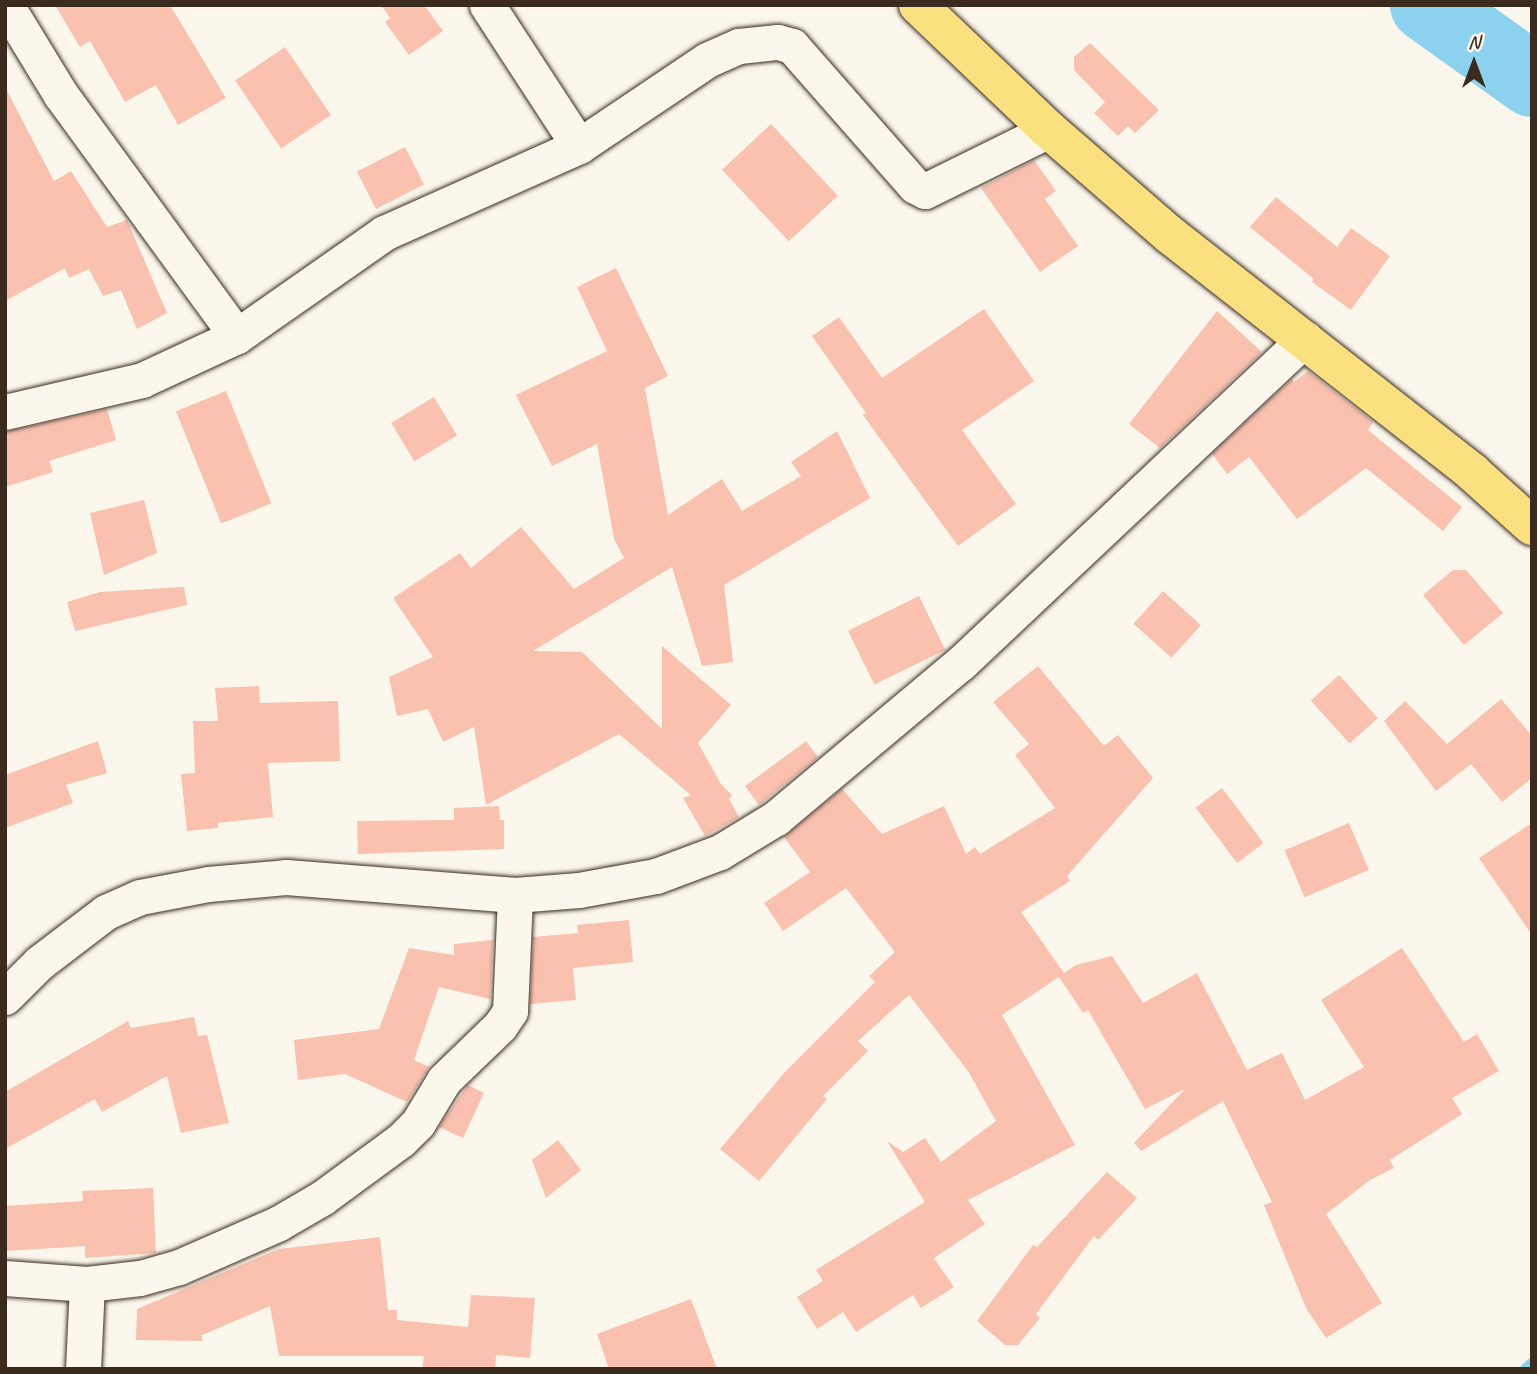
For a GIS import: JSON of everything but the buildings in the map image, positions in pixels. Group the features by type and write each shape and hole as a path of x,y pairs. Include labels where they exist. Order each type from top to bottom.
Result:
{"highway":[{"path":"918,5 1049,130 1170,235 1472,472 1532,526"}],"street":[{"path":"6,5 61,95 237,336"},
{"path":"487,5 579,146"},
{"path":"5,412 101,392 142,380 237,336 384,233 579,146 707,60 739,46 778,42 792,46 915,186 925,191 932,190 1049,130"},
{"path":"5,997 39,964 106,912 140,897 181,889 286,877 515,895 579,890 656,876 720,852 776,818 961,663 1305,339"},
{"path":"5,1278 87,1284 140,1278 179,1267 279,1223 322,1198 401,1140 418,1123 444,1080 500,1026 510,1011 515,895"},
{"path":"83,1369 87,1284"}],"waterway":[{"path":"1427,5 1532,80"},
{"path":"1526,1369 1532,1364"}]}
